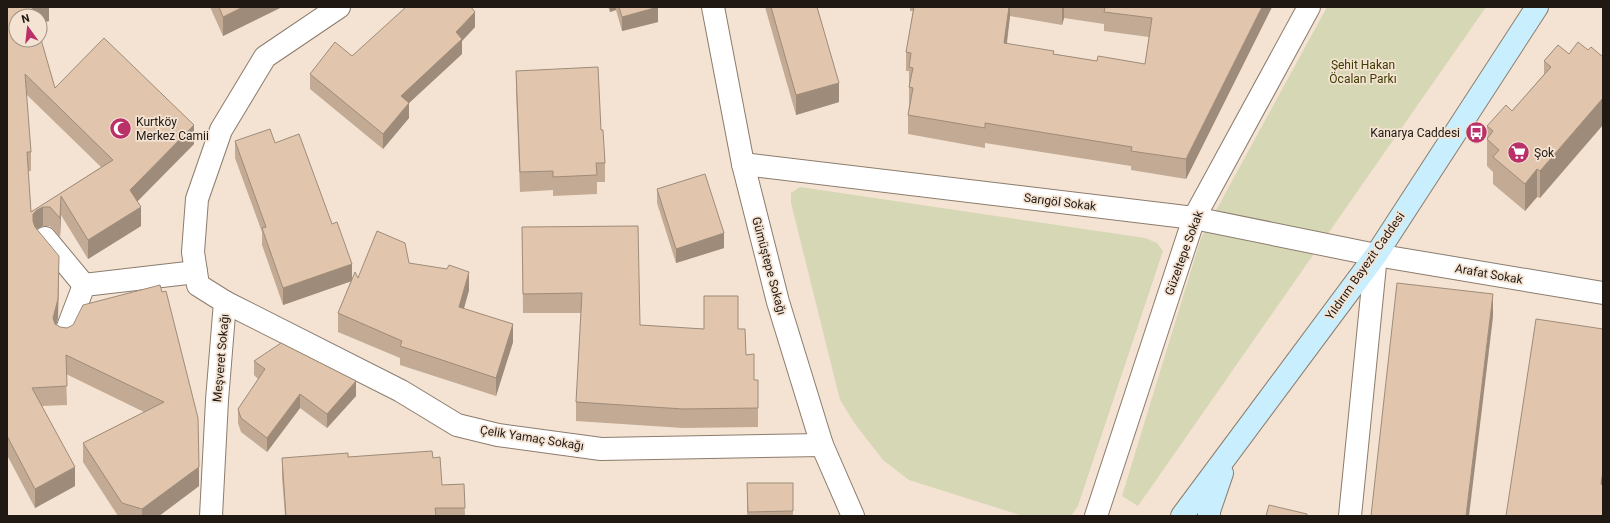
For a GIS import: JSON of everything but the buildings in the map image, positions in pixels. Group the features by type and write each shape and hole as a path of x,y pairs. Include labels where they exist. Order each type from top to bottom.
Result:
{"street":[{"name":"Meşveret Sokağı","path":"211,516 217,400 225,302 198,285 193,252 197,199 221,130 265,57 339,7"},
{"name":"Gümüştepe Sokağı","path":"713,7 743,164 778,302 822,444 853,516"},
{"name":"Güzeltepe Sokak","path":"1096,516 1194,218 1309,7"},
{"name":"Yıldırım Bayezit Caddesi","path":"1182,516 1376,255 1537,7"},
{"name":"Sarıgöl Sokak","path":"743,164 1194,218 1376,255"},
{"path":"45,238 84,285"},
{"path":"1350,516 1376,255"},
{"name":"Arafat Sokak","path":"1376,255 1603,293"},
{"path":"84,285 196,272"},
{"path":"65,335 84,285"},
{"name":"Çelik Yamaç Sokağı","path":"225,302 401,391 457,425 498,435 601,449 822,444"},
{"path":"1209,516 1209,511 1229,453"}],"green space":[{"name":"Şehit Hakan Öcalan Parkı","path":"1327,7 1486,7 1138,506 1122,496 1201,238"},
{"path":"800,187 1145,238 1157,243 1163,251 1078,506 1071,516 1023,516 909,480 883,460 855,424 840,400 791,203 791,193"}],"place":[{"name":"Kurtköy Merkez Camii","path":"120,129"},
{"name":"Kanarya Caddesi","path":"1476,133"},
{"name":"Şok","path":"1518,153"}]}
